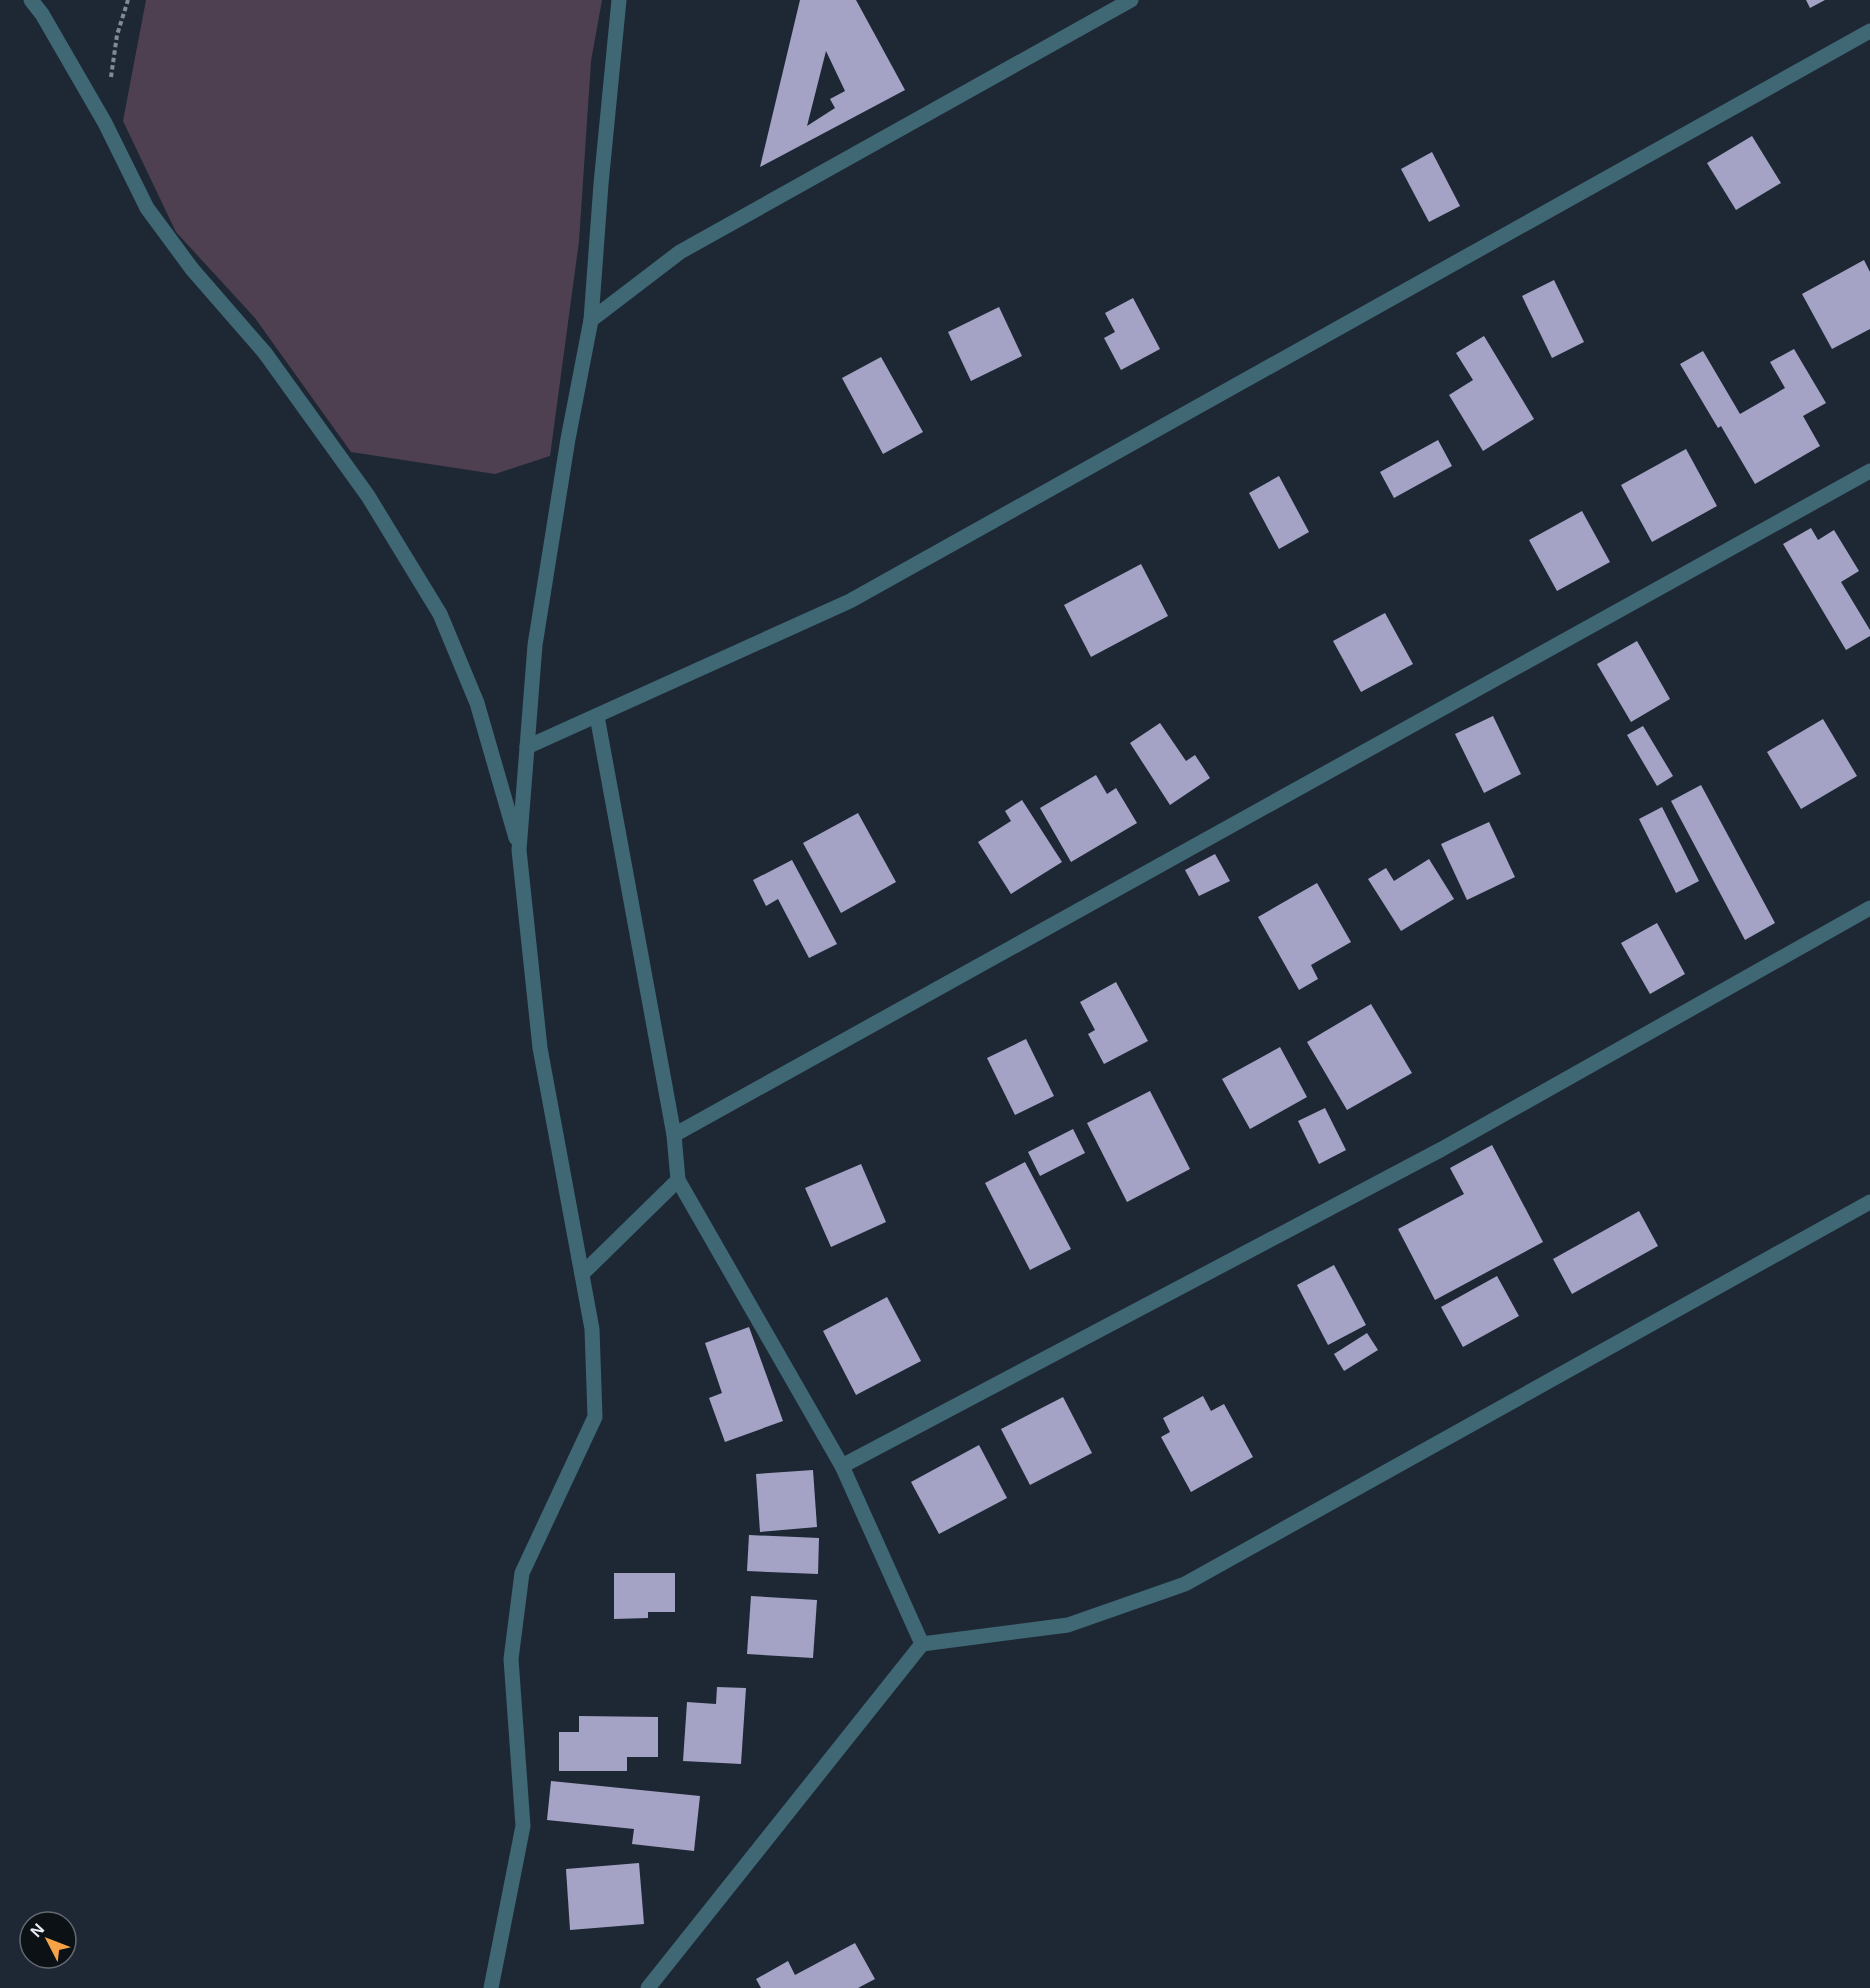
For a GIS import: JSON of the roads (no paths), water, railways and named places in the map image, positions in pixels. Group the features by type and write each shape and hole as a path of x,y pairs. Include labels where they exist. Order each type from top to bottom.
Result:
{"street":[{"path":"31,0 42,14 105,123 147,208 192,269 265,353 368,496 440,614 477,703 519,850 540,1048 592,1329 595,1417 522,1573 511,1659 523,1826 491,1988"},
{"path":"519,850 535,645 568,439 591,320 601,184 619,0"},
{"path":"591,320 680,252 1131,0"},
{"path":"527,747 850,601 1870,31"},
{"path":"674,1135 1870,471"},
{"path":"597,716 674,1135 678,1180 842,1467 922,1644"},
{"path":"842,1467 1442,1149 1870,908"},
{"path":"582,1274 678,1180"},
{"path":"648,1988 922,1644 1068,1625 1185,1584 1870,1202"}]}
